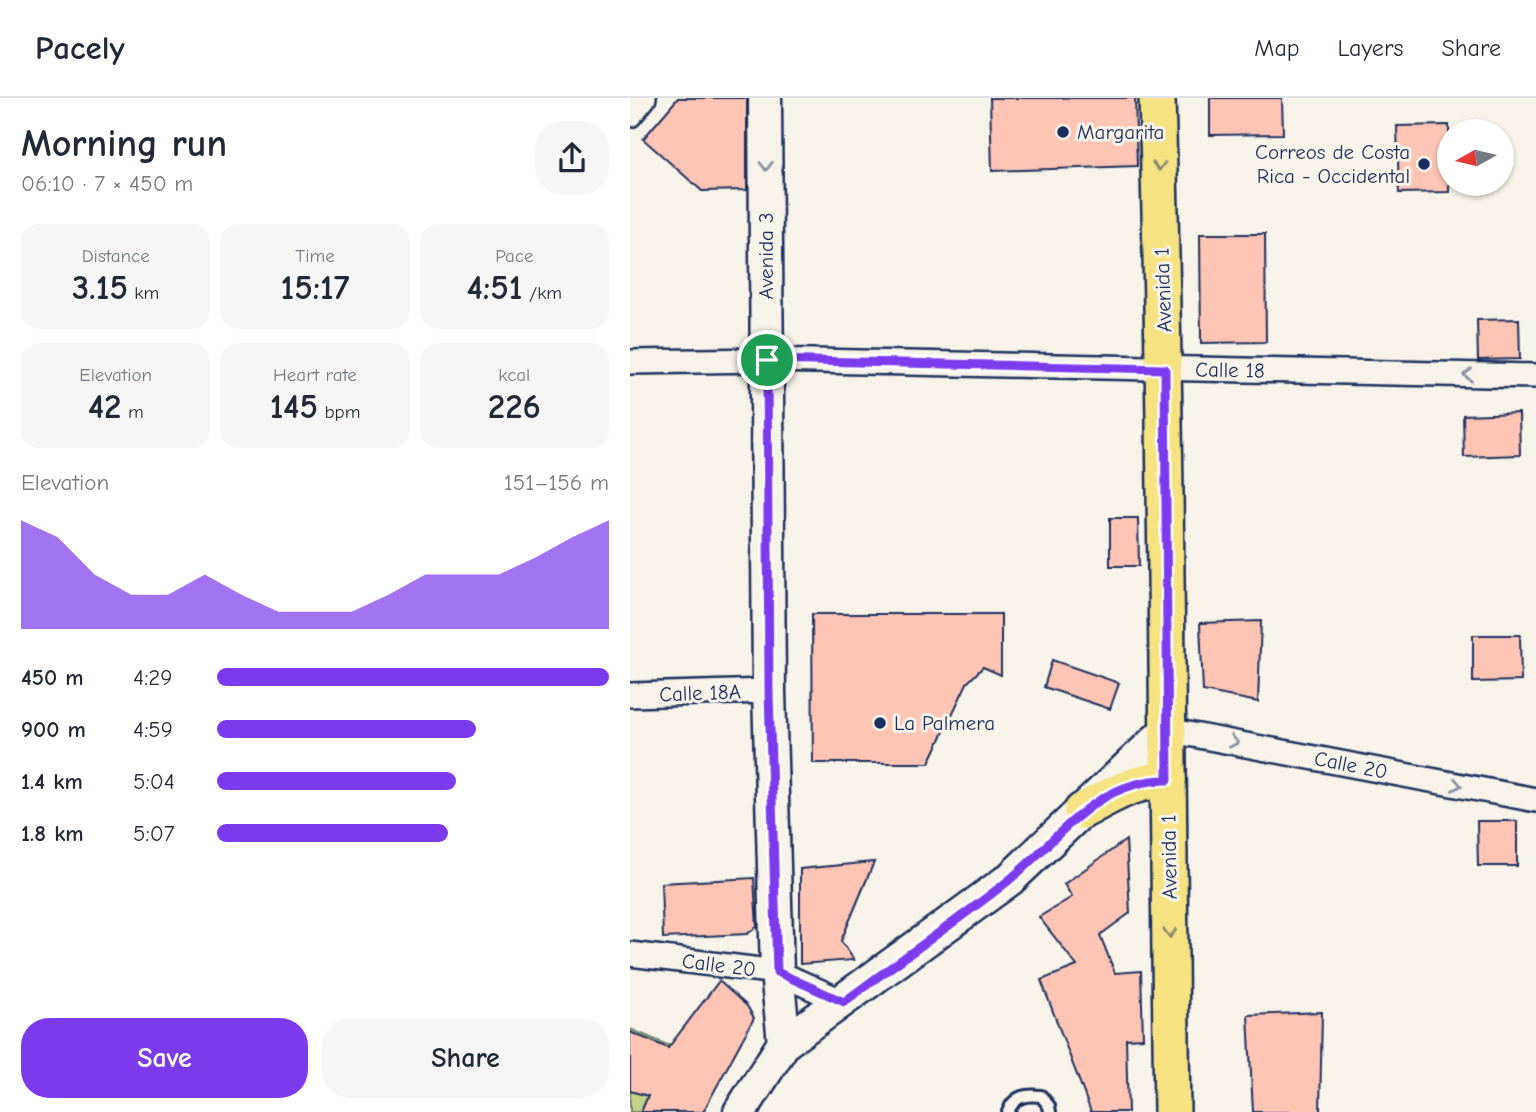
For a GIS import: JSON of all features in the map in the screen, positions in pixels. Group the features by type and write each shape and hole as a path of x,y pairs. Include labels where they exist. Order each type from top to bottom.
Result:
{"main road":[{"name":"Avenida 1","path":"1157,98 1165,369 1172,1112"},
{"path":"1082,811 1127,787 1151,780 1168,780"}],"street":[{"path":"630,115 644,98"},
{"name":"Avenida 3","path":"765,98 769,691 777,972 784,1043"},
{"name":"Calle 18","path":"630,362 767,360 1536,376"},
{"name":"Calle 18A","path":"630,695 769,691"},
{"path":"740,1112 784,1043 1010,879 1167,730"},
{"name":"Calle 20","path":"1167,730 1536,800"},
{"name":"Calle 20","path":"630,954 777,972 844,1002"}],"lane":[{"path":"1008,1112 1016,1099 1027,1094 1041,1096 1050,1112"}],"green space":[{"path":"630,1029 670,1046 641,1112 630,1112"}],"building":[{"path":"678,98 747,98 747,190 702,191 643,139"},
{"name":"Margarita","path":"990,98 1135,98 1137,166 992,171"},
{"path":"1210,98 1282,98 1283,134 1210,135"},
{"name":"Correos de Costa Rica - Occidental","path":"1437,125 1437,192 1399,193 1397,126"},
{"path":"1200,234 1265,234 1266,342 1201,343"},
{"path":"1519,319 1520,359 1478,360 1477,320"},
{"path":"1519,413 1520,455 1464,457 1463,415"},
{"path":"1110,518 1138,518 1139,566 1110,566"},
{"name":"La Palmera","path":"812,614 1001,614 1001,675 983,667 967,683 929,763 813,763"},
{"path":"1261,621 1258,702 1203,691 1200,623"},
{"path":"1473,635 1520,635 1521,681 1473,682"},
{"path":"1052,660 1119,683 1110,709 1044,687"},
{"path":"1477,821 1517,821 1517,866 1478,866"},
{"path":"1126,840 1130,913 1100,935 1115,973 1141,971 1143,1038 1126,1039 1128,1112 1091,1112 1041,980 1077,966 1039,917 1072,897 1064,884"},
{"path":"874,862 841,941 854,960 800,964 800,869"},
{"path":"754,878 757,927 747,934 663,938 661,883"},
{"path":"719,981 747,1006 754,1018 703,1112 641,1112 648,1096 630,1091 630,1032 668,1048"},
{"path":"1322,1012 1320,1112 1253,1112 1248,1015"}],"place":[{"name":"Margarita","path":"1063,132"},
{"name":"Correos de Costa Rica - Occidental","path":"1424,164"},
{"name":"La Palmera","path":"880,723"}],"route":[{"path":"767,360 1165,369 1168,780 1151,780 1127,787 1082,811 1010,879 844,1002 777,972 769,691 767,360"}]}
